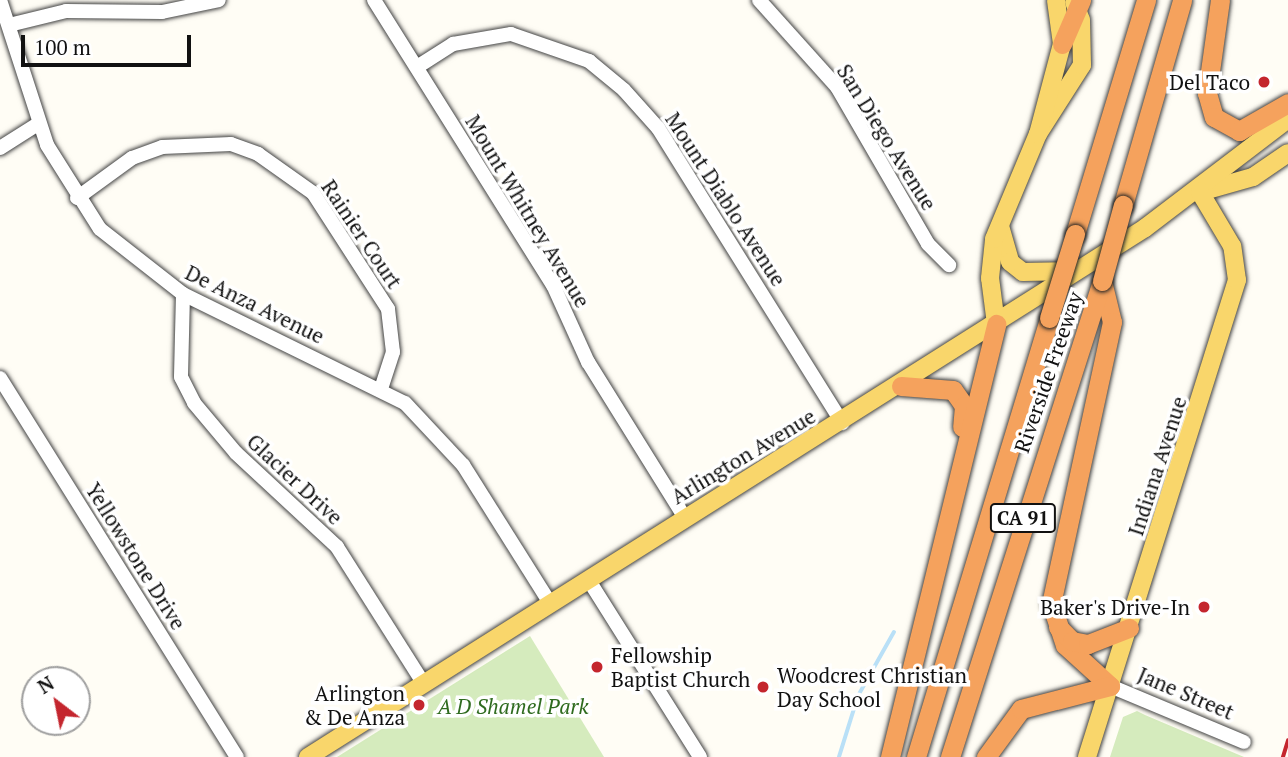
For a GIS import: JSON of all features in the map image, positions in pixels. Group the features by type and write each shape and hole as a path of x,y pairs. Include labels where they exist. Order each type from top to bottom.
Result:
{"highway":[{"name":"Riverside Freeway","path":"916,757 1146,0"},
{"name":"Riverside Freeway","path":"950,757 1102,281 1182,0"},
{"path":"1220,0 1207,93 1214,117 1238,131 1288,103"},
{"path":"1062,44 1077,3"},
{"path":"1102,281 1112,322 1051,603 1054,623 1077,661 1110,686"},
{"path":"890,757 959,461 996,324"},
{"path":"901,386 942,385 959,398 959,461"},
{"path":"1054,623 1072,641 1088,644 1129,628"},
{"path":"986,757 1021,709 1110,686"}],"main road":[{"path":"996,324 990,262 1000,225 1038,134 1062,44 1056,0"},
{"path":"1038,134 1082,65 1077,3"},
{"name":"Arlington Avenue","path":"308,757 685,518 901,386 1200,192 1238,153 1288,119"},
{"name":"Arlington Avenue","path":"1200,192 1253,177 1288,153"},
{"name":"Indiana Avenue","path":"1087,757 1237,280 1232,246 1200,192"},
{"path":"1000,225 1007,255 1023,272 1078,271"}],"street":[{"name":"De Anza Avenue","path":"0,0 38,124 77,198 128,255 183,294 381,388 435,429 463,465 550,603"},
{"path":"9,25 66,10 219,0"},
{"name":"Mount Whitney Avenue","path":"373,0 553,285 588,362 685,518"},
{"name":"San Diego Avenue","path":"759,0 837,87 928,244 949,265"},
{"name":"Mount Diablo Avenue","path":"417,67 453,44 511,34 589,61 624,90 658,128 842,423"},
{"path":"0,148 38,124"},
{"name":"Rainier Court","path":"77,198 132,158 162,147 232,144 258,154 313,193 387,309 393,352 381,388"},
{"name":"Glacier Drive","path":"183,294 181,377 194,403 236,453 337,547 424,684"},
{"name":"Yellowstone Drive","path":"0,378 237,757"},
{"path":"588,579 700,757"},
{"name":"Jane Street","path":"1110,686 1244,742"}],"green space":[{"name":"A D Shamel Park","path":"530,636 604,757 337,757"},
{"path":"1137,711 1244,757 1110,757 1123,717"}],"waterway":[{"path":"839,757 858,696 894,632"}],"railway":[{"path":"1283,757 1288,741"}],"place":[{"name":"Del Taco","path":"1264,82"},
{"name":"Baker's Drive-In","path":"1204,607"},
{"name":"Fellowship Baptist Church","path":"597,667"},
{"name":"Woodcrest Christian Day School","path":"763,687"},
{"name":"Arlington & De Anza","path":"419,705"}]}
